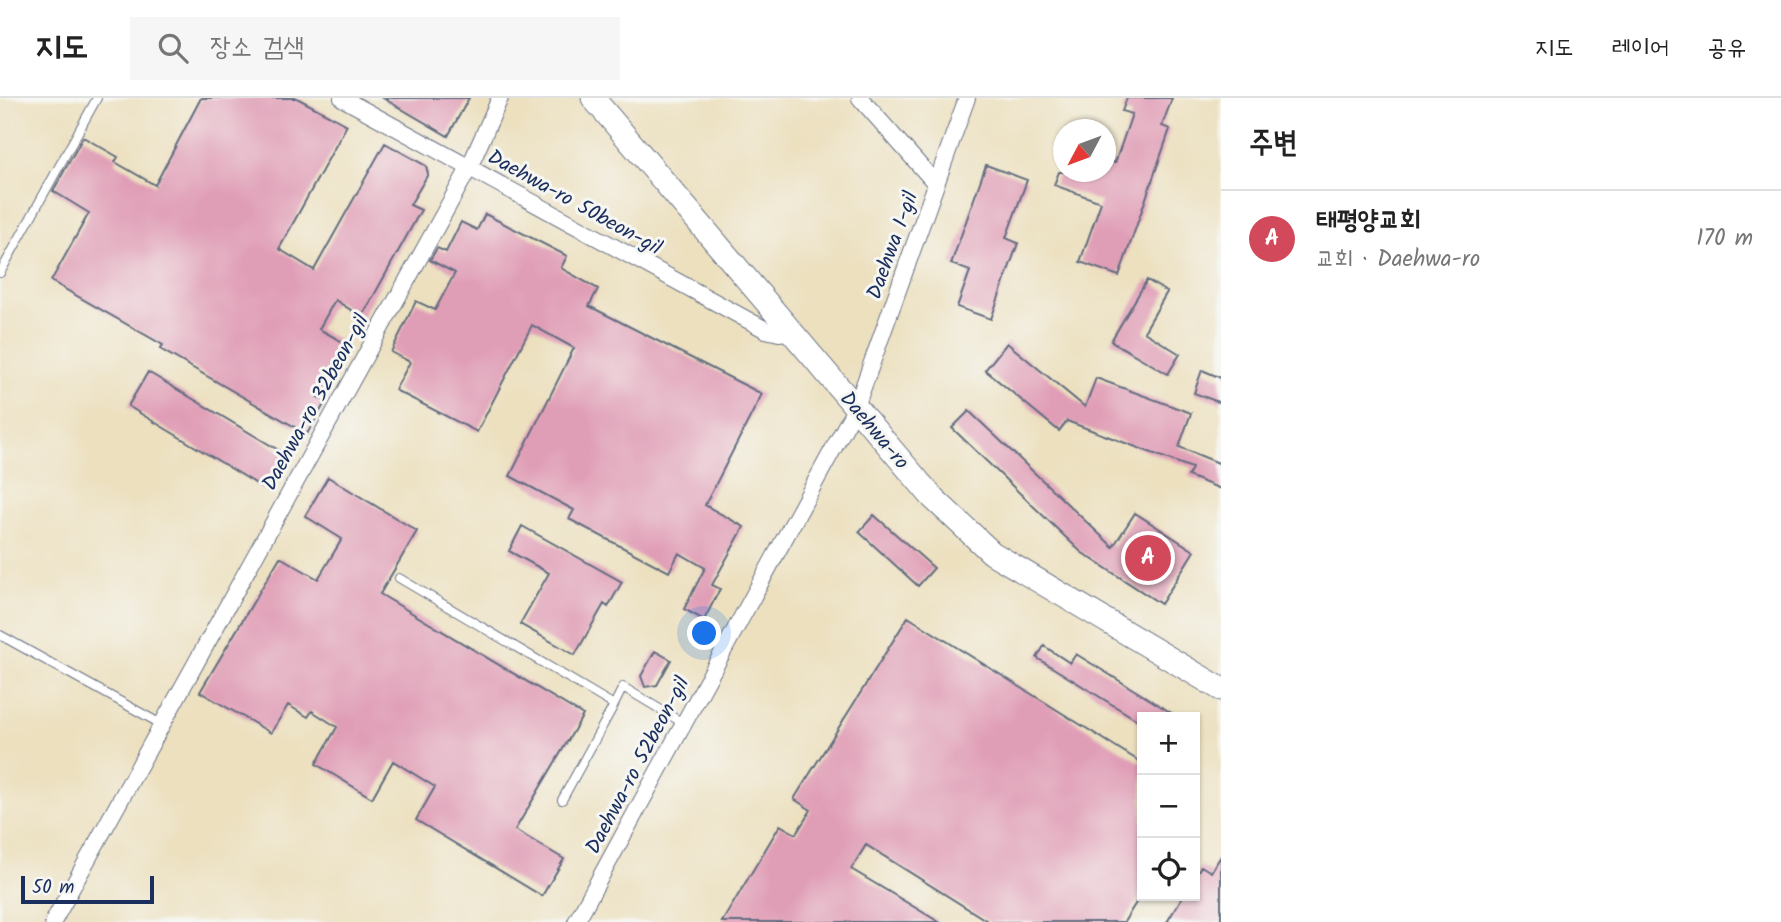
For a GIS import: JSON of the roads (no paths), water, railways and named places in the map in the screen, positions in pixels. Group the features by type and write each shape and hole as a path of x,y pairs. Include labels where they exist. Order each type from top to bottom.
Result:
{"main road":[{"name":"Daehwa-ro","path":"593,98 932,497 992,553 1221,689"}],"street":[{"name":"Daehwa-ro 50beon-gil","path":"342,98 766,330 779,333 792,331"},
{"name":"Daehwa-ro 32beon-gil","path":"52,922 469,168 500,98"},
{"path":"860,98 936,184"},
{"name":"Daehwa 1-gil","path":"856,407 967,98"},
{"name":"Daehwa-ro 52beon-gil","path":"576,922 856,407"}],"lane":[{"path":"0,272 97,98"},
{"path":"399,578 614,705"},
{"path":"0,635 162,724"},
{"path":"562,800 623,687 683,723"}],"place":[{"name":"태평양교회","path":"1148,558"}]}
